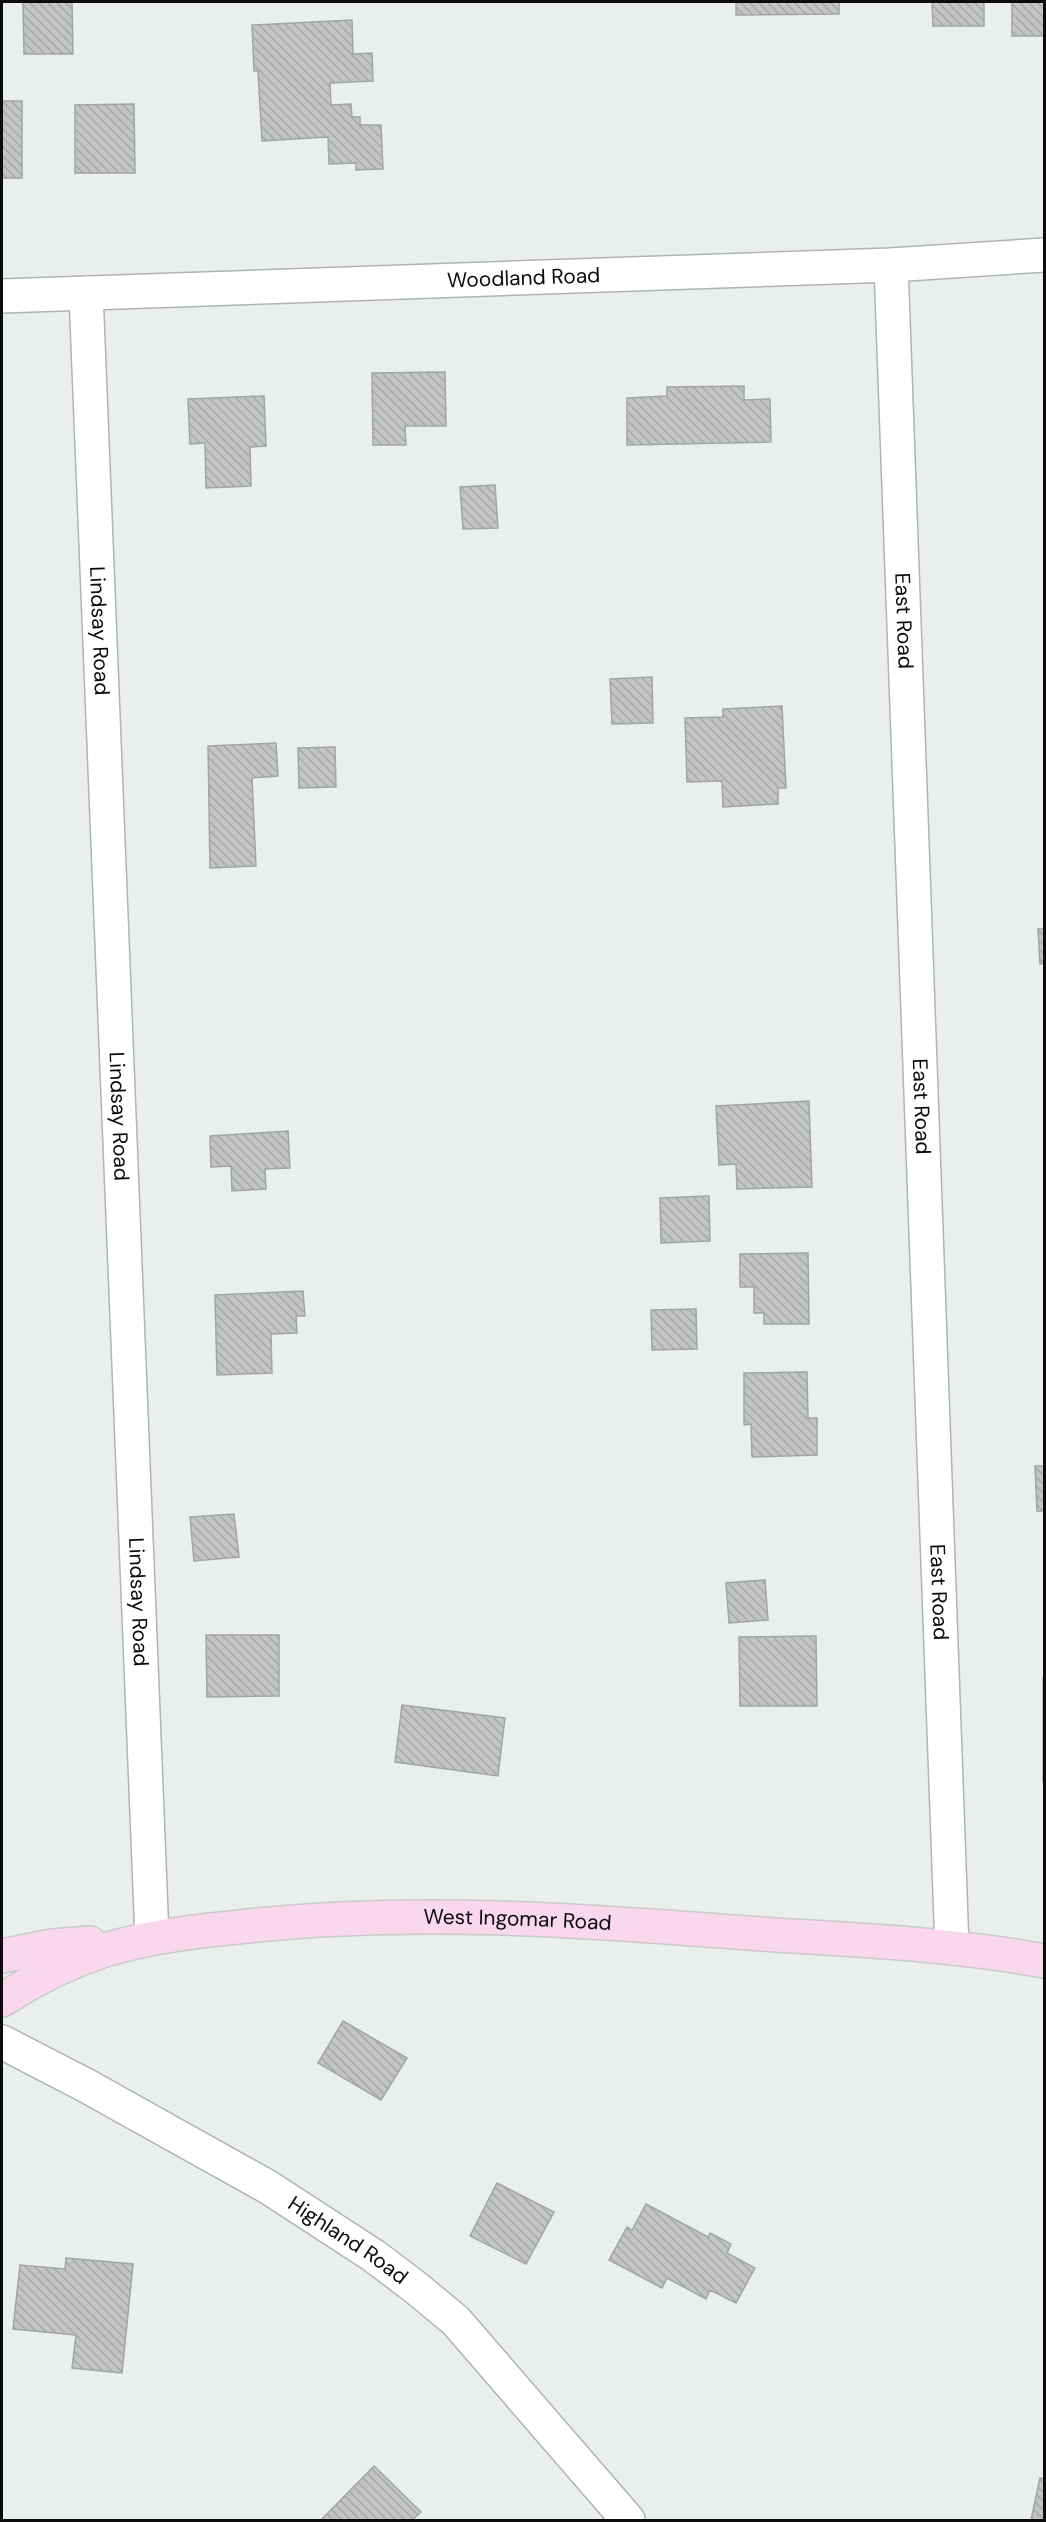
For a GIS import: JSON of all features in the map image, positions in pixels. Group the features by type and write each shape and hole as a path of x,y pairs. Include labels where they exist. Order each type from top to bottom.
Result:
{"main road":[{"name":"West Ingomar Road","path":"2,2000 57,1968 103,1951 152,1938 299,1920 366,1916 628,1923 952,1948 1044,1960"},
{"path":"2,1956 52,1947 152,1938"}],"street":[{"name":"Woodland Road","path":"2,296 891,265 1044,255"},
{"name":"East Road","path":"891,265 952,1948"},
{"name":"Lindsay Road","path":"86,293 152,1938"},
{"name":"Highland Road","path":"2,2042 87,2086 268,2187 364,2249 415,2287 456,2321 628,2520"}],"building":[{"path":"23,2 72,2 73,54 24,54"},
{"path":"736,2 839,2 839,14 736,15"},
{"path":"932,2 984,2 984,26 933,26"},
{"path":"1012,2 1044,2 1044,36 1012,36"},
{"path":"352,20 353,54 372,53 373,81 330,83 331,105 351,104 352,117 360,117 360,125 381,125 383,169 356,170 356,163 329,164 328,137 262,141 258,71 254,71 252,25"},
{"path":"2,101 22,101 22,178 2,178"},
{"path":"134,104 135,173 75,173 75,105"},
{"path":"445,372 446,426 405,426 406,445 373,445 372,373"},
{"path":"744,386 744,400 770,399 771,442 627,445 627,398 667,396 667,387"},
{"path":"264,396 266,446 250,447 251,486 206,488 205,443 190,444 188,399"},
{"path":"495,485 498,528 463,529 460,487"},
{"path":"652,677 653,723 612,724 610,679"},
{"path":"782,706 786,788 778,788 778,804 723,807 722,781 687,782 685,718 723,717 723,709"},
{"path":"276,743 278,776 252,778 256,866 210,868 208,746"},
{"path":"335,747 336,787 299,788 298,748"},
{"path":"1038,929 1044,929 1044,963 1040,964"},
{"path":"809,1101 812,1187 737,1189 736,1164 719,1165 716,1106"},
{"path":"288,1131 290,1168 265,1169 266,1189 232,1191 231,1166 211,1167 210,1136"},
{"path":"709,1196 710,1241 661,1243 660,1198"},
{"path":"808,1253 809,1324 764,1324 764,1313 754,1313 754,1287 740,1287 740,1254"},
{"path":"303,1291 305,1316 296,1316 297,1333 271,1334 272,1373 217,1375 215,1295"},
{"path":"696,1309 697,1349 652,1350 651,1310"},
{"path":"807,1372 808,1418 817,1418 817,1455 752,1457 751,1424 744,1425 744,1373"},
{"path":"1035,1466 1044,1466 1044,1511 1037,1511"},
{"path":"234,1514 239,1557 194,1561 190,1517"},
{"path":"765,1580 768,1620 729,1623 726,1583"},
{"path":"206,1635 279,1635 279,1696 207,1697"},
{"path":"816,1636 817,1706 740,1706 739,1637"},
{"path":"1044,1678 1044,1782 1043,1782"},
{"path":"402,1705 505,1718 498,1776 395,1762"},
{"path":"343,2021 407,2058 381,2100 318,2063"},
{"path":"497,2183 554,2212 526,2264 470,2236"},
{"path":"646,2204 708,2237 710,2233 731,2244 727,2253 755,2268 736,2303 710,2290 706,2299 667,2278 662,2288 609,2260 627,2227 632,2230"},
{"path":"66,2258 133,2264 122,2373 72,2368 76,2335 13,2329 20,2265 65,2269"},
{"path":"374,2466 421,2512 412,2520 321,2520"},
{"path":"1040,2478 1044,2479 1044,2520 1031,2520"}]}
